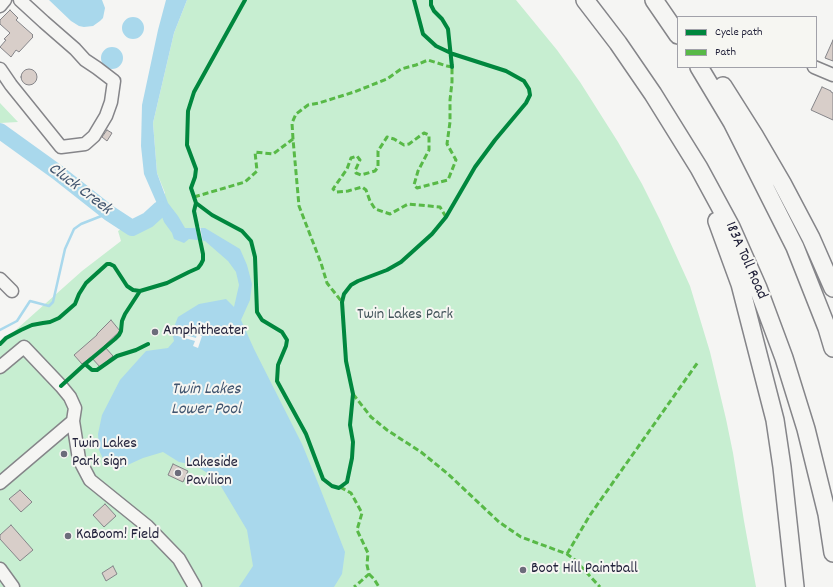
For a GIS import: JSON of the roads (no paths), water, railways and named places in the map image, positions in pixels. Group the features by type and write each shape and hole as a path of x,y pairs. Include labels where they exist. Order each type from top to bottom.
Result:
{"highway":[{"name":"183A Toll Road","path":"585,0 618,43 648,87 699,168 731,227 758,288 784,358 806,429 827,514 833,553"},
{"path":"654,0 677,34"},
{"path":"699,68 732,122 795,247 827,328 833,348"},
{"path":"706,68 723,86 782,183 812,238 833,288"},
{"path":"699,168 740,284 775,420 782,467 795,587"}],"street":[{"path":"0,6 5,0"},
{"path":"0,69 61,147 85,144 94,136 106,116 111,102 114,81 85,60 75,49 20,0"},
{"path":"816,68 833,75"},
{"path":"0,279 12,291"},
{"path":"0,367 24,347 61,386 70,397 75,408 73,421 79,459 90,480 147,526 179,559 195,587"},
{"path":"0,484 73,421"},
{"path":"0,569 13,587"}],"water":[{"path":"49,0 102,0 105,8 103,18 93,26 79,26 71,21"},
{"name":"Twin Lakes Lower Pool","path":"166,0 187,0 174,33 153,123 157,173 168,203 185,228 205,228 240,249 247,265 252,284 250,300 241,320 302,444 345,552 342,574 334,587 239,587 253,566 247,530 216,478 194,465 179,462 163,452 143,458 121,468 105,463 99,450 98,434 102,415 120,380 146,351 168,348 174,341 172,332 178,317 199,304 226,299 234,307 239,285 236,272 228,261 205,241 189,239 184,243 174,239 172,233 164,222 144,174 141,146 142,105"},
{"path":"133,17 141,20 144,28 141,36 133,39 125,36 122,28 125,20"},
{"path":"112,47 120,50 123,58 120,66 112,69 104,66 101,58 104,50"}],"waterway":[{"name":"Cluck Creek","path":"0,131 57,172 109,213 132,228 148,220 160,209"},
{"path":"0,330 17,321 30,301 49,306 53,302 65,249 74,229 81,224 109,213"}],"place":[{"name":"Amphitheater","path":"155,332"},
{"name":"Twin Lakes Park sign","path":"64,454"},
{"name":"Lakeside Pavilion","path":"178,473"},
{"name":"KaBoom! Field","path":"68,536"},
{"name":"Boot Hill Paintball","path":"523,570"}],"park label":[{"name":"Twin Lakes Park","path":"405,316"}]}
